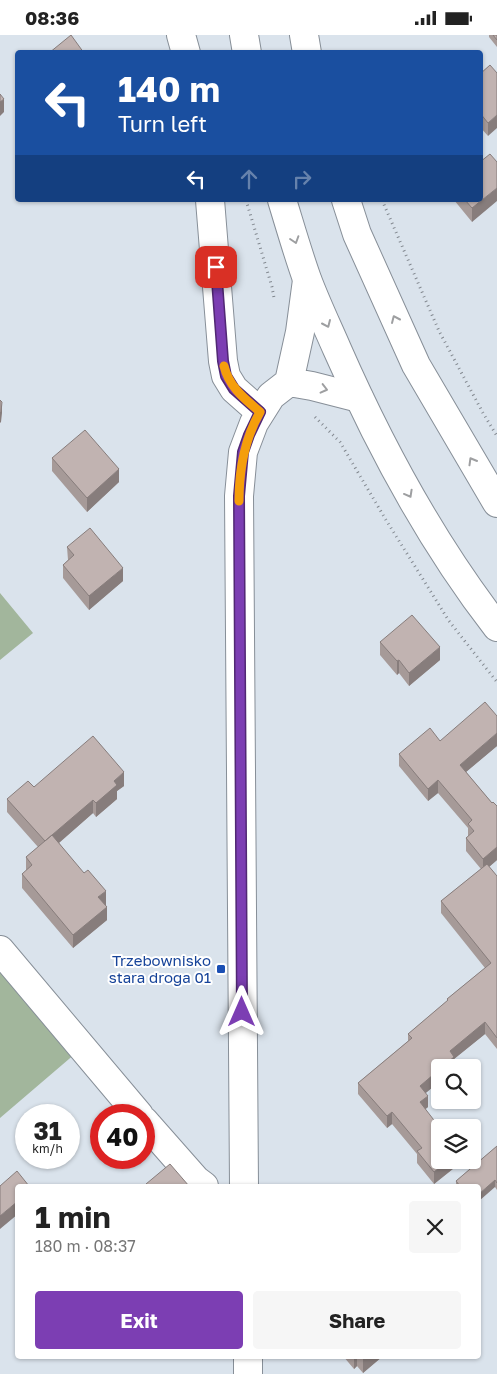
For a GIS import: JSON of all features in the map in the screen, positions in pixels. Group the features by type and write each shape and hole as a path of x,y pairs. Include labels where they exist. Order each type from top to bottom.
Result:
{"street":[{"path":"181,35 185,50"},
{"path":"244,35 246,50"},
{"path":"304,35 306,50"},
{"path":"210,202 223,361 226,376 234,389 260,412"},
{"path":"283,202 307,280 359,398 385,451 422,517 463,581 497,627"},
{"path":"347,202 357,234 416,365 497,503"},
{"path":"244,1184 239,496 243,452 249,435 260,412 271,396 289,382 300,331 307,280"},
{"path":"289,382 359,398"},
{"path":"0,950 130,1104"},
{"path":"155,1133 201,1184"},
{"path":"248,1359 248,1374"}],"path":[{"path":"247,202 272,287 273,306"},
{"path":"383,202 439,331 482,413 497,436"},
{"path":"309,411 340,443 450,621 497,682"}],"green space":[{"path":"0,593 33,633 0,660"},
{"path":"0,960 76,1053 0,1118"}],"building":[{"path":"71,35 82,50 53,50"},
{"path":"490,65 497,73 497,115 488,123 483,117 483,71"},
{"path":"0,94 4,99 0,102"},
{"path":"490,154 497,162 497,188 483,199 483,160"},
{"path":"467,202 480,202 472,208"},
{"path":"0,400 2,402 0,413"},
{"path":"85,430 119,469 87,498 52,458"},
{"path":"90,528 123,568 89,596 63,565 74,555 67,547"},
{"path":"412,615 440,647 409,673 399,660 397,661 380,642"},
{"path":"485,702 497,716 497,733 460,765 492,803 497,806 497,847 483,859 466,838 474,831 468,824 472,820 438,780 428,789 399,754 430,728 440,741"},
{"path":"93,736 124,772 114,781 117,785 96,803 93,800 45,841 7,799 28,781 34,787"},
{"path":"52,835 84,873 88,870 106,891 98,897 107,907 73,935 22,874 32,865 26,857"},
{"path":"487,864 497,876 497,1038 485,1022 450,1051 454,1057 452,1059 431,1059 431,1077 420,1086 428,1096 420,1102 433,1119 431,1119 431,1168 417,1151 422,1148 392,1112 387,1116 358,1083 412,1038 408,1034 491,963 441,901"},
{"path":"497,1146 497,1183 495,1180 481,1192 481,1184 458,1184 456,1181 470,1169 481,1169 481,1160"},
{"path":"170,1164 187,1184 146,1184"},
{"path":"17,1171 27,1184 15,1184 15,1204 0,1216 0,1186"}],"slow traffic":[{"path":"224,366 226,376 234,389 260,412 243,452 239,501"}],"place":[{"name":"Trzebownisko stara droga 01","path":"221,969"}],"route":[{"path":"216,267 223,361 226,376 234,389 260,412 243,452 239,496 242,1012"}]}
